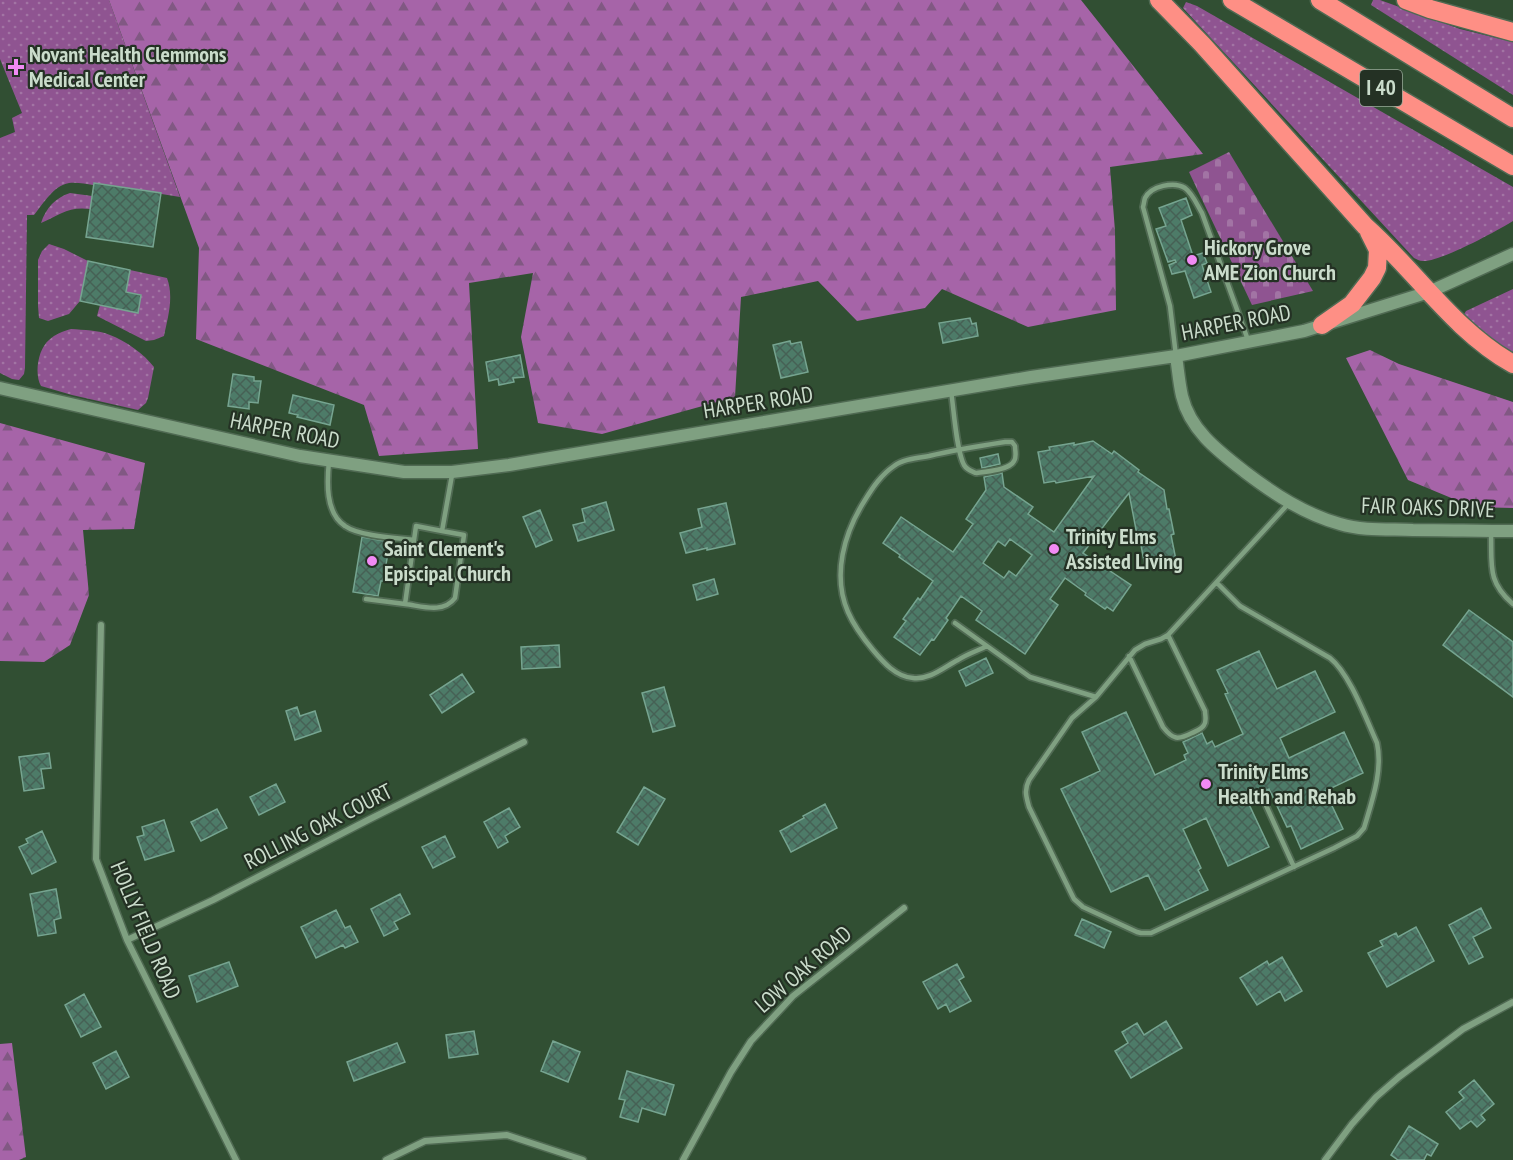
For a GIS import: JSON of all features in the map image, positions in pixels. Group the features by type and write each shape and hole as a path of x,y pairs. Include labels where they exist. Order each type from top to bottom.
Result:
{"highway":[{"path":"1159,0 1452,318 1479,341 1513,364"},
{"name":"I 40","path":"1232,0 1513,166"},
{"name":"I 40","path":"1320,0 1513,118"},
{"path":"1406,0 1513,32"},
{"path":"1322,325 1352,303 1370,282 1377,268 1378,250 1365,226"}],"main road":[{"name":"HARPER ROAD","path":"0,388 300,456 404,472 452,472 509,465 1031,377 1176,356 1304,331 1429,292 1513,254"},
{"name":"FAIR OAKS DRIVE","path":"1176,356 1182,395 1196,428 1225,456 1278,496 1311,514 1342,525 1379,530 1513,531"}],"street":[{"name":"HOLLY FIELD ROAD","path":"101,625 96,859 127,940 236,1160"},
{"name":"ROLLING OAK COURT","path":"127,940 213,900 524,742"},
{"name":"LOW OAK ROAD","path":"683,1160 731,1072 751,1041 793,996 904,908"},
{"path":"1325,1160 1376,1097 1399,1077 1463,1029 1513,1002"},
{"path":"386,1160 425,1141 507,1135 583,1160"}],"lane":[{"path":"1176,356 1170,306 1143,207 1145,196 1152,190 1164,186 1183,187 1191,194 1202,213 1249,342"},
{"path":"951,391 960,449 966,467 976,473 1004,468 1015,461 1015,446 1012,442 1005,442 960,449 897,464 880,478 859,509 849,531 841,562 841,584 844,604 858,631 879,658 900,675 914,679 934,674 987,646"},
{"path":"329,461 327,486 338,521 353,531 414,540"},
{"path":"442,531 452,472"},
{"path":"1217,582 1240,606 1330,658 1342,669 1377,743 1380,765 1378,775 1364,828 1356,836 1157,931 1137,932 1083,907 1074,899 1029,807 1025,793 1026,787 1072,718 1096,697 1129,656 1140,647 1168,635 1289,502"},
{"path":"366,599 435,608 445,607 455,598 464,535 416,526 405,604"},
{"path":"1491,531 1494,581 1500,593 1513,604"},
{"path":"955,623 1030,678 1096,697"},
{"path":"1129,656 1167,732 1180,738 1201,728 1205,725 1205,711 1168,635"},
{"path":"1264,801 1294,867"}],"green space":[{"path":"0,0 109,0 180,197 94,183 93,185 69,183 54,191 34,215 27,215 25,368 19,380 0,373 0,138 15,132 12,118 22,113 0,59"},
{"path":"109,0 1081,0 1203,154 1110,167 1115,231 1116,310 1028,327 942,289 925,308 857,321 818,281 741,297 735,397 602,434 538,423 521,337 533,273 469,283 478,449 379,456 364,405 196,339 199,248"},
{"path":"1373,0 1380,0 1460,29 1513,42 1513,95 1371,5"},
{"path":"1186,2 1197,6 1513,187 1513,221 1442,257 1423,261 1414,258 1183,8"},
{"path":"1229,152 1313,291 1252,305 1189,172"},
{"path":"70,193 92,196 90,209 70,210 41,223 52,204"},
{"path":"49,244 88,261 80,301 69,314 48,321 39,318 38,260 42,251"},
{"path":"130,270 167,278 170,300 164,336 146,341 97,316 100,305 138,312 141,295 126,292"},
{"path":"1513,289 1513,352 1497,343 1463,316 1466,311"},
{"path":"71,329 96,331 110,335 128,344 145,357 154,367 146,403 138,410 41,386 38,369 42,349 54,336"},
{"path":"1370,350 1399,364 1513,402 1513,508 1473,507 1408,480 1346,358"},
{"path":"0,423 145,463 134,529 83,530 89,595 70,645 44,662 0,661"},
{"path":"12,1043 26,1157 19,1160 0,1160 0,1044"}],"building":[{"path":"94,183 161,193 153,247 86,237"},
{"name":"Hickory Grove AME Zion Church","path":"1186,198 1192,215 1181,220 1193,256 1203,253 1207,263 1202,265 1211,292 1194,298 1185,271 1172,274 1169,265 1176,262 1175,260 1168,262 1156,229 1166,226 1159,208"},
{"path":"88,261 130,270 126,292 141,295 138,313 80,301"},
{"path":"970,318 972,324 976,323 978,336 943,343 939,323"},
{"path":"790,341 791,344 801,342 808,372 781,378 773,345"},
{"path":"520,355 524,377 513,378 514,382 499,385 498,379 489,381 486,362"},
{"path":"233,374 254,377 254,381 261,381 258,403 249,402 249,409 228,406"},
{"path":"293,395 334,405 330,425 289,413"},
{"name":"Trinity Elms Assisted Living","path":"1093,441 1112,454 1114,451 1164,490 1174,534 1171,535 1176,560 1145,566 1129,493 1083,553 1131,585 1113,611 1107,607 1105,609 1065,578 1050,599 1058,605 1025,654 976,620 982,611 961,596 946,618 948,620 920,655 894,637 906,621 903,619 933,581 883,543 901,517 953,552 973,524 966,519 986,490 984,477 1002,473 1004,487 1033,507 1028,514 1054,532 1094,476 1044,483 1038,452 1050,450 1049,447 1074,443 1074,445","holes":["1010,539 1032,555 1016,576 1009,571 1004,578 983,563 998,541 1005,546"]},
{"path":"998,454 1000,464 982,468 980,458"},
{"path":"606,502 614,530 578,541 573,525 585,522 582,509"},
{"path":"726,503 735,544 686,553 680,533 702,527 698,509"},
{"path":"540,510 552,540 536,547 523,517"},
{"name":"Saint Clement's Episcipal Church","path":"362,537 390,542 378,596 353,592"},
{"path":"714,579 718,594 697,600 693,585"},
{"path":"1469,610 1513,642 1513,697 1443,645"},
{"path":"559,645 560,667 522,669 521,647"},
{"name":"Trinity Elms Health and Rehab","path":"1259,651 1277,689 1315,671 1335,712 1280,738 1289,758 1344,732 1363,773 1325,791 1343,829 1301,849 1291,826 1287,827 1269,789 1247,800 1269,847 1228,866 1206,818 1183,829 1201,868 1198,870 1208,890 1165,910 1148,875 1111,892 1061,789 1100,771 1082,732 1126,712 1155,775 1186,760 1184,755 1188,753 1183,742 1202,733 1207,744 1212,741 1215,747 1243,734 1217,670"},
{"path":"986,658 993,673 966,686 959,671"},
{"path":"462,674 474,692 442,713 430,695"},
{"path":"664,687 675,726 653,732 642,693"},
{"path":"297,707 300,716 315,711 321,731 295,740 286,711"},
{"path":"49,753 51,768 41,769 44,788 24,791 19,757"},
{"path":"276,784 285,802 259,815 250,797"},
{"path":"644,787 665,799 638,845 617,832"},
{"path":"825,804 837,828 791,852 780,831"},
{"path":"509,808 520,827 505,836 508,842 498,848 484,822"},
{"path":"217,809 227,828 201,841 191,822"},
{"path":"164,820 174,851 145,860 137,837 144,835 142,827"},
{"path":"42,831 56,862 32,874 19,847 28,843 26,839"},
{"path":"445,836 455,857 433,868 422,847"},
{"path":"56,889 61,918 54,920 56,933 38,936 30,894"},
{"path":"400,894 410,914 394,922 398,929 384,936 371,909"},
{"path":"1481,908 1491,928 1473,937 1483,957 1469,964 1449,925"},
{"path":"336,910 345,928 350,926 358,942 345,948 343,945 316,958 301,927"},
{"path":"1082,919 1111,932 1104,948 1075,935"},
{"path":"1416,927 1434,961 1387,987 1368,953 1383,946 1380,941 1396,933 1398,937"},
{"path":"1282,957 1302,991 1285,1001 1280,991 1257,1005 1240,978 1267,961 1269,965"},
{"path":"229,962 238,986 197,1002 189,976"},
{"path":"957,964 964,977 959,980 971,1001 950,1012 946,1004 938,1009 923,982"},
{"path":"84,994 101,1027 81,1037 65,1005"},
{"path":"1166,1021 1182,1048 1131,1078 1115,1051 1128,1043 1122,1032 1137,1023 1144,1035"},
{"path":"474,1031 478,1054 449,1058 446,1035"},
{"path":"553,1041 580,1052 568,1082 541,1071"},
{"path":"397,1043 405,1062 354,1081 347,1062"},
{"path":"116,1051 129,1077 106,1089 93,1063"},
{"path":"627,1071 674,1085 665,1115 642,1108 638,1122 620,1117 625,1100 619,1099"},
{"path":"1474,1080 1494,1104 1481,1115 1485,1120 1477,1127 1471,1121 1460,1129 1446,1112 1464,1098 1459,1092"},
{"path":"1409,1126 1438,1144 1431,1156 1427,1154 1424,1160 1398,1160 1391,1155"}],"place":[{"name":"Novant Health Clemmons Medical Center","path":"16,67"},
{"name":"Hickory Grove AME Zion Church","path":"1192,260"},
{"name":"Trinity Elms Assisted Living","path":"1054,549"},
{"name":"Saint Clement's Episcipal Church","path":"372,561"},
{"name":"Trinity Elms Health and Rehab","path":"1206,784"}]}
